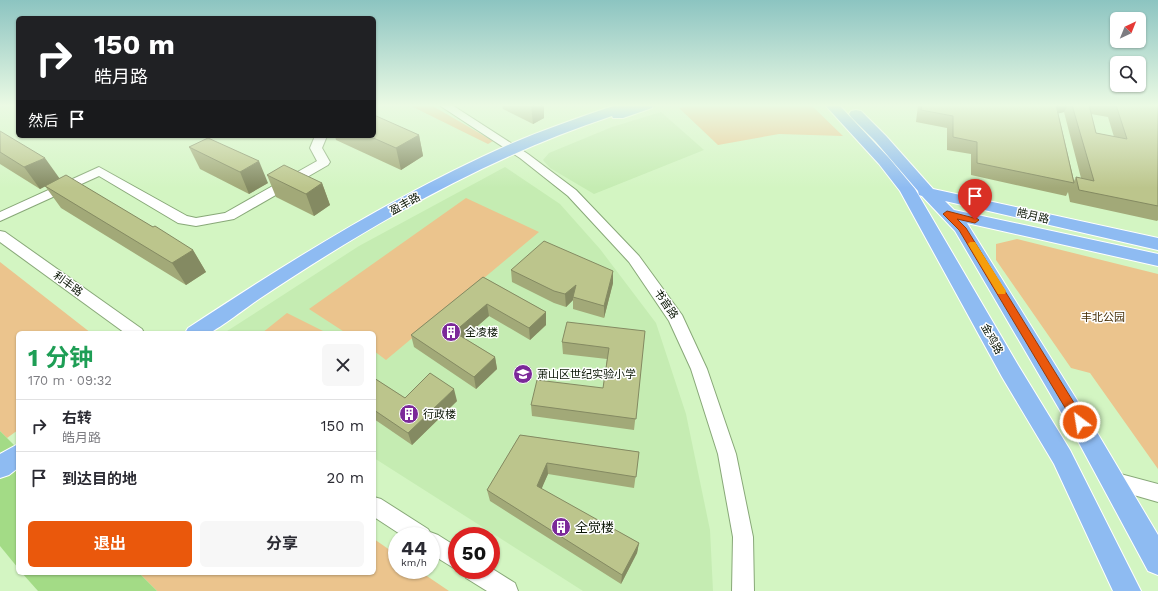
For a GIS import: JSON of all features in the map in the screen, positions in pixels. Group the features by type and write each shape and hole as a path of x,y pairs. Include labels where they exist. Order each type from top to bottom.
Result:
{"main road":[{"name":"盈丰路","path":"198,331 323,249 406,202 558,133"},
{"name":"盈丰路","path":"219,331 290,281 378,228 516,151 568,133"},
{"name":"金鸡路","path":"857,133 884,161 907,189 922,201 947,214 962,228 1014,312 1158,561"},
{"name":"金鸡路","path":"875,133 881,139 922,201 926,221 1010,371 1062,457 1127,591"},
{"name":"皓月路","path":"922,201 1158,244"},
{"name":"皓月路","path":"947,214 1158,260"},
{"path":"0,453 16,442"},
{"path":"0,467 16,456"}],"street":[{"name":"书音路","path":"487,133 516,151 572,193 634,259 676,319 699,369 728,454 743,537 743,591"},
{"path":"0,217 98,171 183,220 196,222 229,216 324,162 316,148 320,138"},
{"name":"利丰路","path":"0,235 133,331"},
{"path":"1113,481 1158,493"},
{"path":"376,507 407,527"},
{"path":"488,579 507,591"}],"shaded area":[{"path":"598,133 684,133 704,150 594,194 550,168 543,160 549,153"},
{"name":"萧山区世纪实验小学","path":"505,167 560,204 600,249 656,323 686,414 710,530 713,591 583,591 500,538 500,527 482,527 376,459 376,331 227,331 359,246"},
{"path":"0,431 16,447 16,566 0,546"},
{"path":"24,575 141,575 157,591 38,591"}],"green space":[{"path":"465,133 478,133 493,141 488,144"},
{"path":"705,133 839,133 843,136 779,134 718,145"},
{"path":"466,198 539,232 386,360 376,352 376,331 343,331 309,309"},
{"name":"丰北公园","path":"1017,239 1158,274 1158,469 1090,373 1071,368 996,260 996,244"},
{"path":"0,262 88,331 16,331 16,431 7,438 0,431"},
{"path":"287,313 323,331 264,331"},
{"path":"376,540 388,549 388,579 431,579 449,591 157,591 141,575 376,575"}],"building":[{"path":"0,133 3,133 45,158 24,167 0,152"},
{"path":"376,133 414,133 419,135 396,148 374,138 376,138"},
{"path":"953,133 1062,133 1074,183 977,163 977,142 953,137"},
{"path":"1080,133 1096,133 1127,139 1125,133 1158,133 1158,206 1079,190 1076,177 1094,181"},
{"path":"208,138 259,161 240,172 189,147"},
{"path":"284,165 322,183 306,194 267,175"},
{"path":"66,175 153,227 155,226 193,250 172,263 45,186"},
{"path":"544,241 613,271 604,306 573,297 576,285 565,294 554,291 511,270"},
{"path":"483,277 546,312 529,328 487,304 454,332 495,357 474,377 411,335"},
{"path":"567,322 645,331 636,419 531,405 537,380 603,388 609,348 562,342"},
{"path":"430,373 454,389 408,433 376,411 376,379 405,398"},
{"name":"全觉楼","path":"520,435 639,452 636,477 547,463 537,486 639,543 622,575 487,490"}],"slow traffic":[{"path":"972,244 1002,291"}],"place":[{"name":"全凌楼","path":"451,332"},
{"name":"萧山区世纪实验小学","path":"523,374"},
{"name":"行政楼","path":"409,414"},
{"name":"全觉楼","path":"561,527"}],"route":[{"path":"975,220 947,214 962,228 1080,422"}]}
